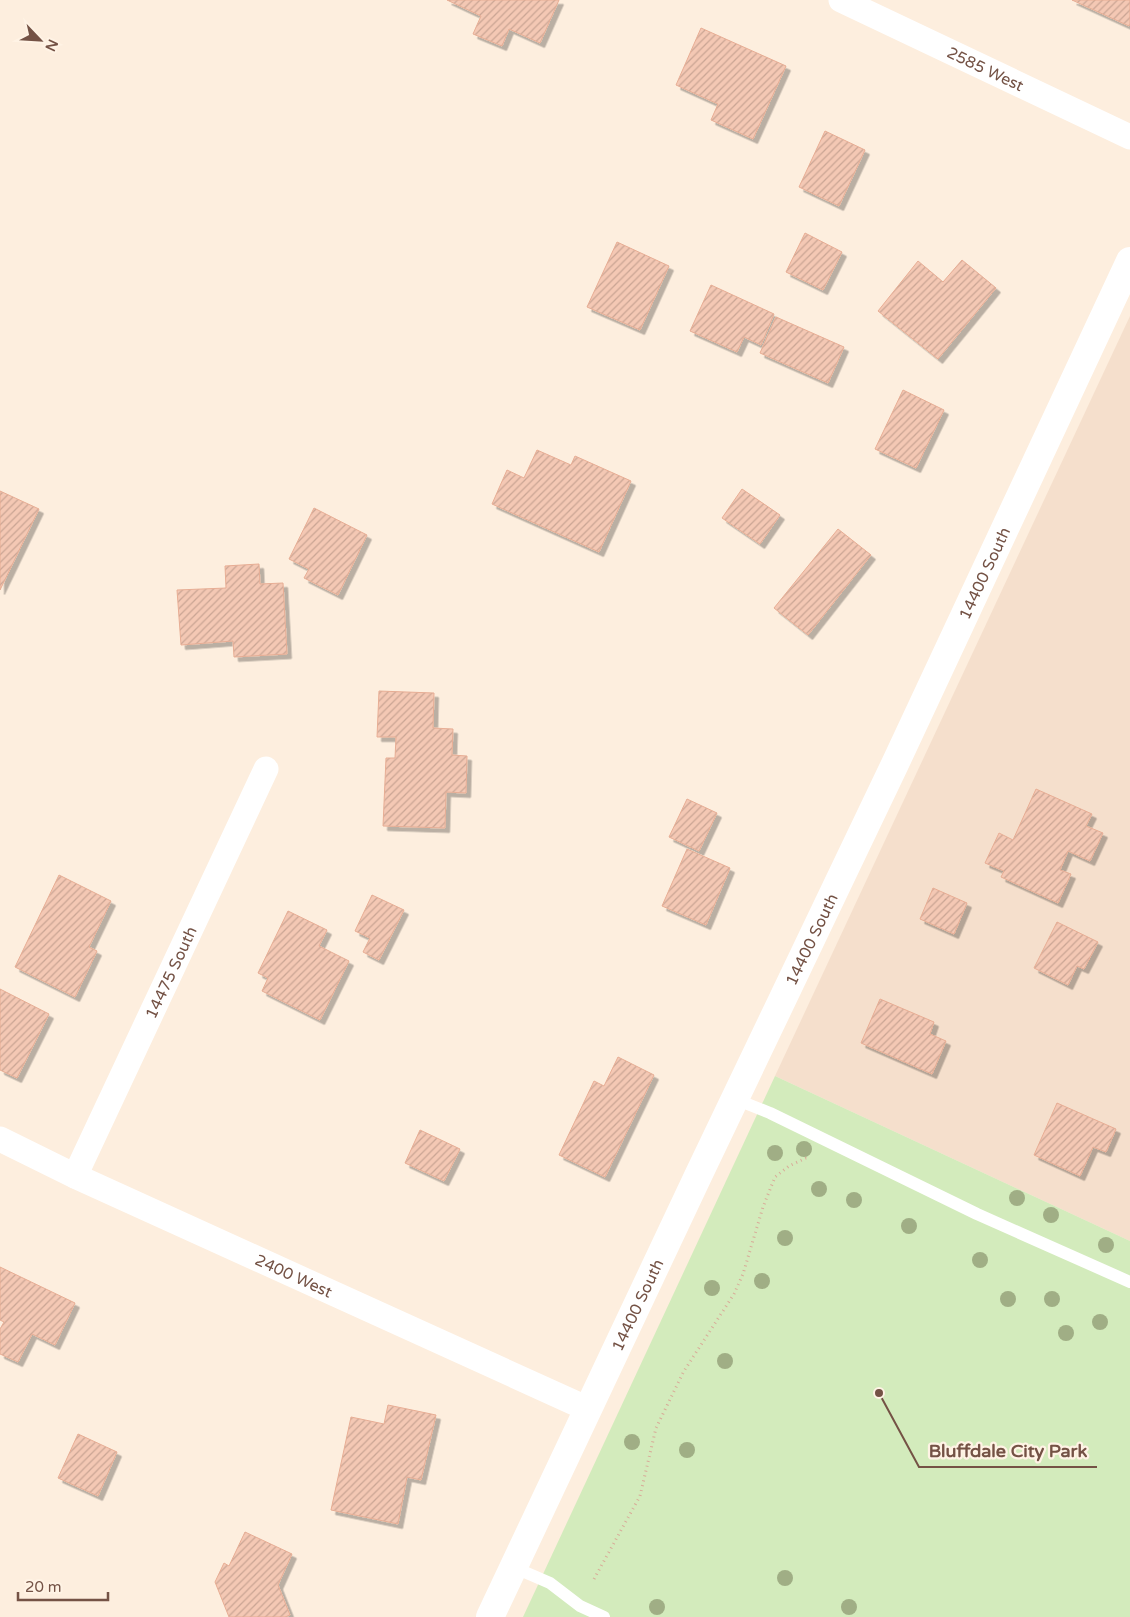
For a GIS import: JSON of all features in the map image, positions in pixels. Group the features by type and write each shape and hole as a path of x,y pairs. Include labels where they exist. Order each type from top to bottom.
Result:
{"main road":[{"name":"14400 South","path":"490,1617 895,764 1130,261"}],"street":[{"name":"2585 West","path":"841,0 1130,137"},
{"name":"14475 South","path":"75,1176 266,769"},
{"name":"2400 West","path":"0,1139 75,1176 588,1408"}],"lane":[{"path":"735,1099 770,1113 977,1214 1130,1282"},
{"path":"513,1567 550,1583 580,1606 604,1617"}],"path":[{"path":"594,1579 640,1496 656,1428 684,1371 734,1294 743,1274 763,1207 775,1177 789,1166 806,1158 813,1160"}],"shaded area":[{"path":"1130,316 1130,1241 775,1076"}],"green space":[{"path":"775,1076 1130,1241 1130,1617 523,1617"}],"building":[{"path":"447,0 559,0 540,43 509,29 502,46 473,34 481,16"},
{"path":"1072,0 1130,0 1130,24 1129,26"},
{"path":"701,28 786,66 753,139 711,120 718,104 676,85"},
{"path":"825,131 865,150 839,206 799,187"},
{"path":"805,233 842,252 823,290 786,272"},
{"path":"617,242 669,266 640,330 587,307"},
{"path":"962,260 996,288 938,359 878,311 918,261 943,282"},
{"path":"711,285 774,314 761,345 744,337 737,352 690,331"},
{"path":"776,317 844,347 828,383 760,353"},
{"path":"903,390 944,410 916,468 875,449"},
{"path":"537,450 571,465 575,456 631,481 599,552 492,504 507,470 524,478"},
{"path":"742,489 780,515 760,544 722,518"},
{"path":"0,491 39,509 0,590"},
{"path":"314,508 367,535 338,595 304,578 309,569 289,559"},
{"path":"838,529 871,555 808,635 774,608"},
{"path":"259,564 260,584 283,583 287,654 234,657 233,641 181,645 177,590 226,588 225,566"},
{"path":"379,691 434,693 433,728 453,729 452,755 467,756 466,793 446,792 445,828 383,826 386,758 395,758 396,737 377,737"},
{"path":"1036,789 1092,814 1086,826 1103,833 1090,861 1068,851 1060,870 1071,874 1058,903 1001,877 1004,871 985,863 999,833 1013,840"},
{"path":"687,799 717,813 699,851 669,837"},
{"path":"687,849 730,868 706,925 662,906"},
{"path":"59,875 111,901 89,947 97,951 75,997 15,967"},
{"path":"933,888 967,903 954,934 920,919"},
{"path":"372,895 404,910 379,960 363,952 370,938 355,931"},
{"path":"288,911 327,930 319,946 349,961 320,1020 262,991 268,978 258,973"},
{"path":"1057,922 1098,942 1084,969 1077,966 1068,985 1034,968"},
{"path":"0,989 49,1014 17,1078 0,1070"},
{"path":"880,999 934,1022 930,1034 946,1041 932,1074 861,1043"},
{"path":"618,1057 654,1075 605,1177 559,1155 594,1081 604,1086"},
{"path":"1057,1103 1116,1129 1106,1152 1093,1147 1080,1176 1034,1155"},
{"path":"420,1130 460,1149 444,1181 405,1163"},
{"path":"0,1267 75,1303 55,1345 32,1334 18,1362 0,1354 0,1329 4,1322 0,1320"},
{"path":"388,1405 436,1415 421,1480 407,1477 398,1524 331,1510 351,1417 384,1424"},
{"path":"78,1434 117,1452 98,1496 58,1478"},
{"path":"245,1532 292,1554 278,1585 290,1615 285,1617 229,1617 215,1582 224,1563 229,1566"}],"place":[{"name":"Bluffdale City Park","path":"879,1393"}]}
